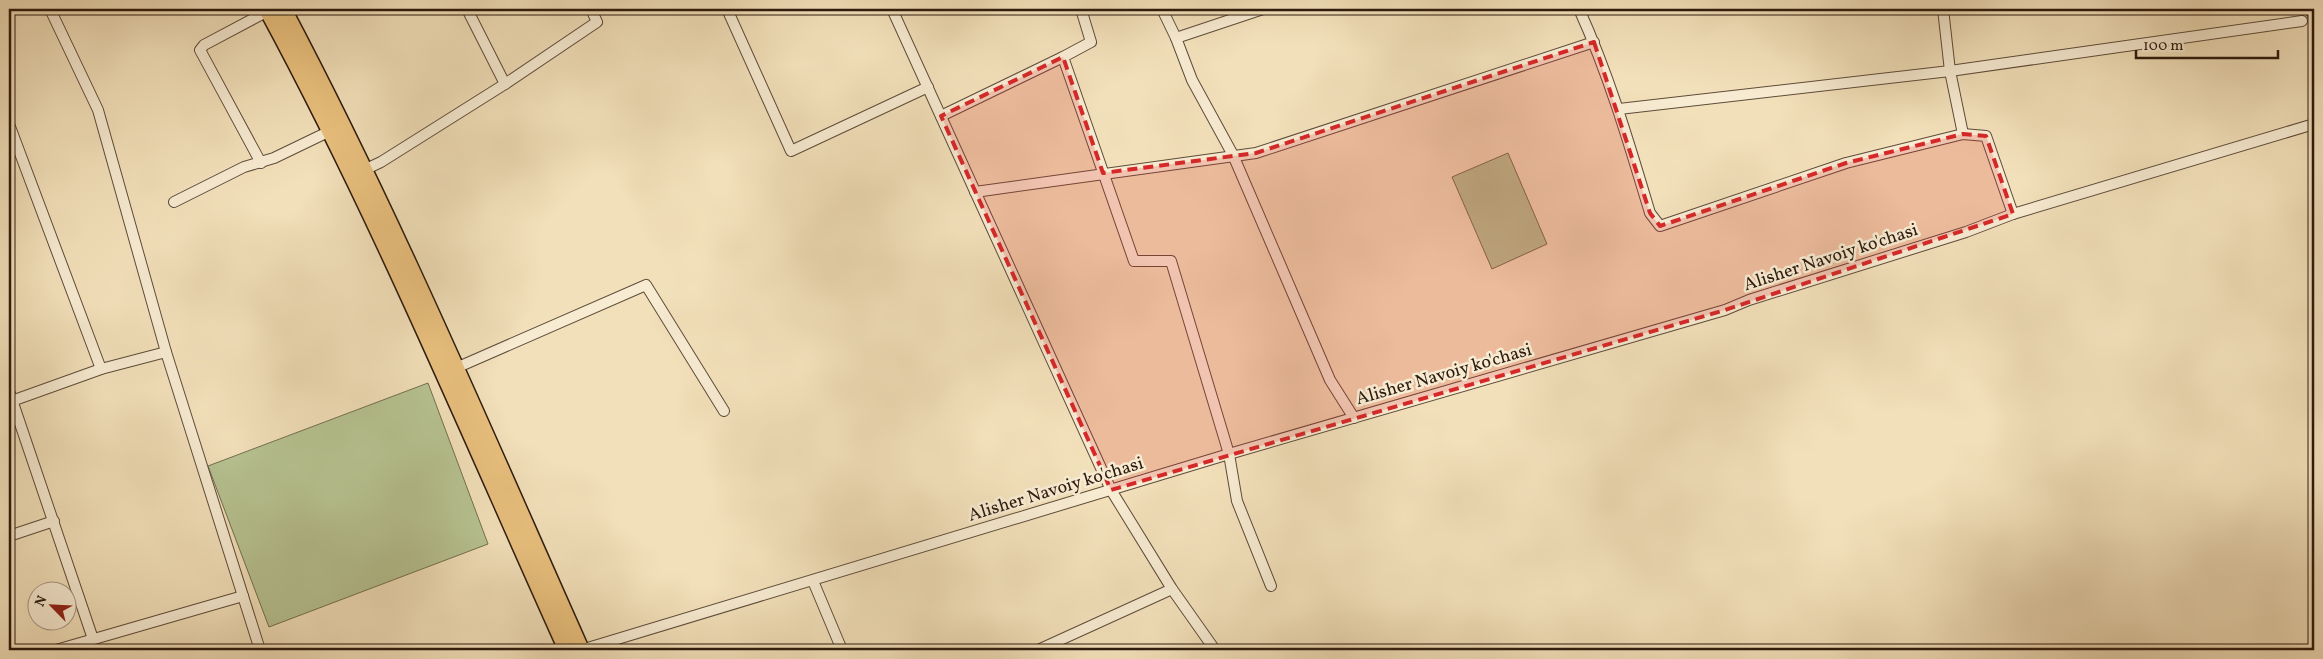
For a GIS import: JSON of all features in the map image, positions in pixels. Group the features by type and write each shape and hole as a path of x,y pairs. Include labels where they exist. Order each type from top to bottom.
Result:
{"main road":[{"path":"272,9 383,243 567,650"},
{"path":"272,9 364,170 456,368 581,650"}],"street":[{"path":"50,9 98,110 166,352 260,650"},
{"path":"261,163 200,50 204,45 272,9"},
{"path":"466,9 505,84"},
{"path":"364,170 381,162 505,84 597,22 591,9"},
{"path":"727,9 791,151 928,87"},
{"path":"892,9 1111,490 1172,589 1215,650"},
{"path":"941,116 1091,42 1081,9"},
{"path":"1162,9 1176,38 1192,80 1233,156 1330,380 1354,418"},
{"path":"1176,38 1250,11 1263,9"},
{"path":"1579,9 1594,42 1619,109 1650,213 1660,226 1846,163 1962,134 1986,136 2013,214"},
{"path":"1943,9 1950,72 1962,134"},
{"path":"1619,109 1950,72 2302,21"},
{"path":"975,192 1256,153 1594,42"},
{"path":"1063,57 1134,261 1171,262 1229,454 1237,501 1270,586"},
{"path":"9,124 101,369"},
{"name":"Alisher Navoiy ko'chasi","path":"581,650 1229,454 1725,310 1749,300 1966,232 2013,214 2314,124"},
{"path":"174,202 244,167 261,163 330,131"},
{"path":"456,368 646,285 724,412"},
{"path":"93,639 54,521 10,398 101,369 166,352"},
{"path":"9,536 54,521"},
{"path":"813,581 842,650"},
{"path":"1038,650 1172,589"},
{"path":"56,650 243,596"}],"highlighted area":[{"path":"1594,42 1650,213 1660,226 1846,163 1963,134 1986,136 2013,214 1725,310 1111,490 941,116 1063,57 1103,173 1256,153"}],"green space":[{"path":"1508,153 1547,244 1492,269 1452,177"},
{"path":"428,383 488,544 269,627 208,466"}],"waterway":[{"path":"2304,9 2314,27"}]}
